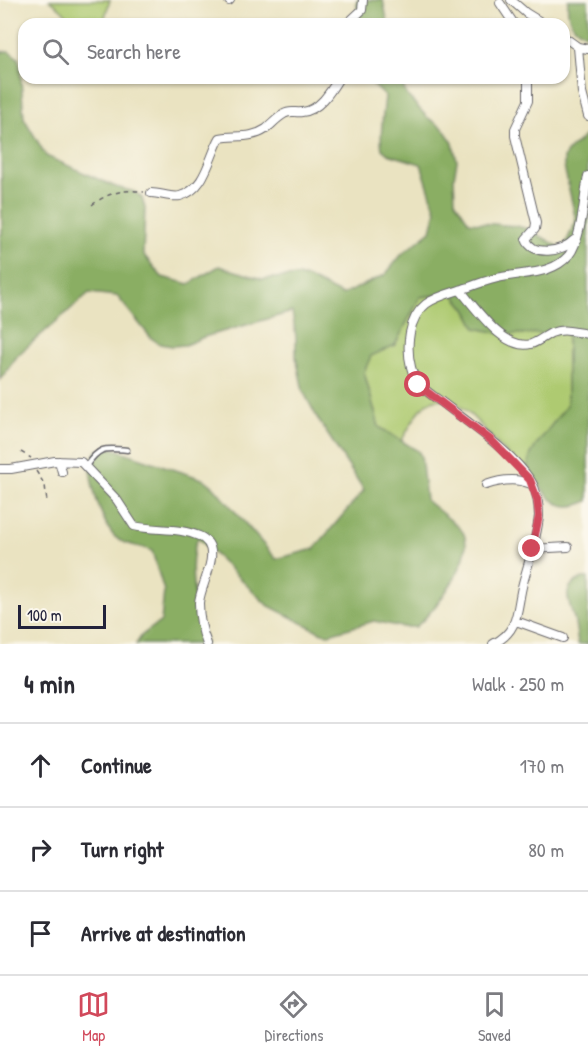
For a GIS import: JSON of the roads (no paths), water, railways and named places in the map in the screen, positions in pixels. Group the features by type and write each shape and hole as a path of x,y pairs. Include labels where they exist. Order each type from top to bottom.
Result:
{"street":[{"path":"353,18 362,10 363,0"},
{"path":"511,0 534,18"},
{"path":"500,3 510,18"},
{"path":"570,41 578,47 588,49"},
{"path":"578,47 582,93 588,116"},
{"path":"151,193 180,196 192,189 206,173 220,138 247,137 265,129 290,111 301,113 310,111 321,103 335,84"},
{"path":"528,84 528,102 515,129 536,223 535,229 526,239 528,245 534,249 549,251 570,245 577,236"},
{"path":"493,644 504,639 516,621 520,593 539,516 533,484 492,441 418,385 411,368 408,339 415,317 425,305 444,295 501,277 544,271 561,263 571,253 577,236 588,176"},
{"path":"460,290 499,333 511,342 522,345 530,344 563,330 588,334"},
{"path":"59,461 62,472"},
{"path":"0,469 59,461 81,462 117,500 135,526 148,530 184,532 205,539 211,548 212,557 199,605 202,630 207,644"},
{"path":"486,485 509,480 533,484"},
{"path":"532,549 568,547"},
{"path":"516,621 563,638"}],"lane":[{"path":"86,466 95,453 105,448 127,450"}]}
